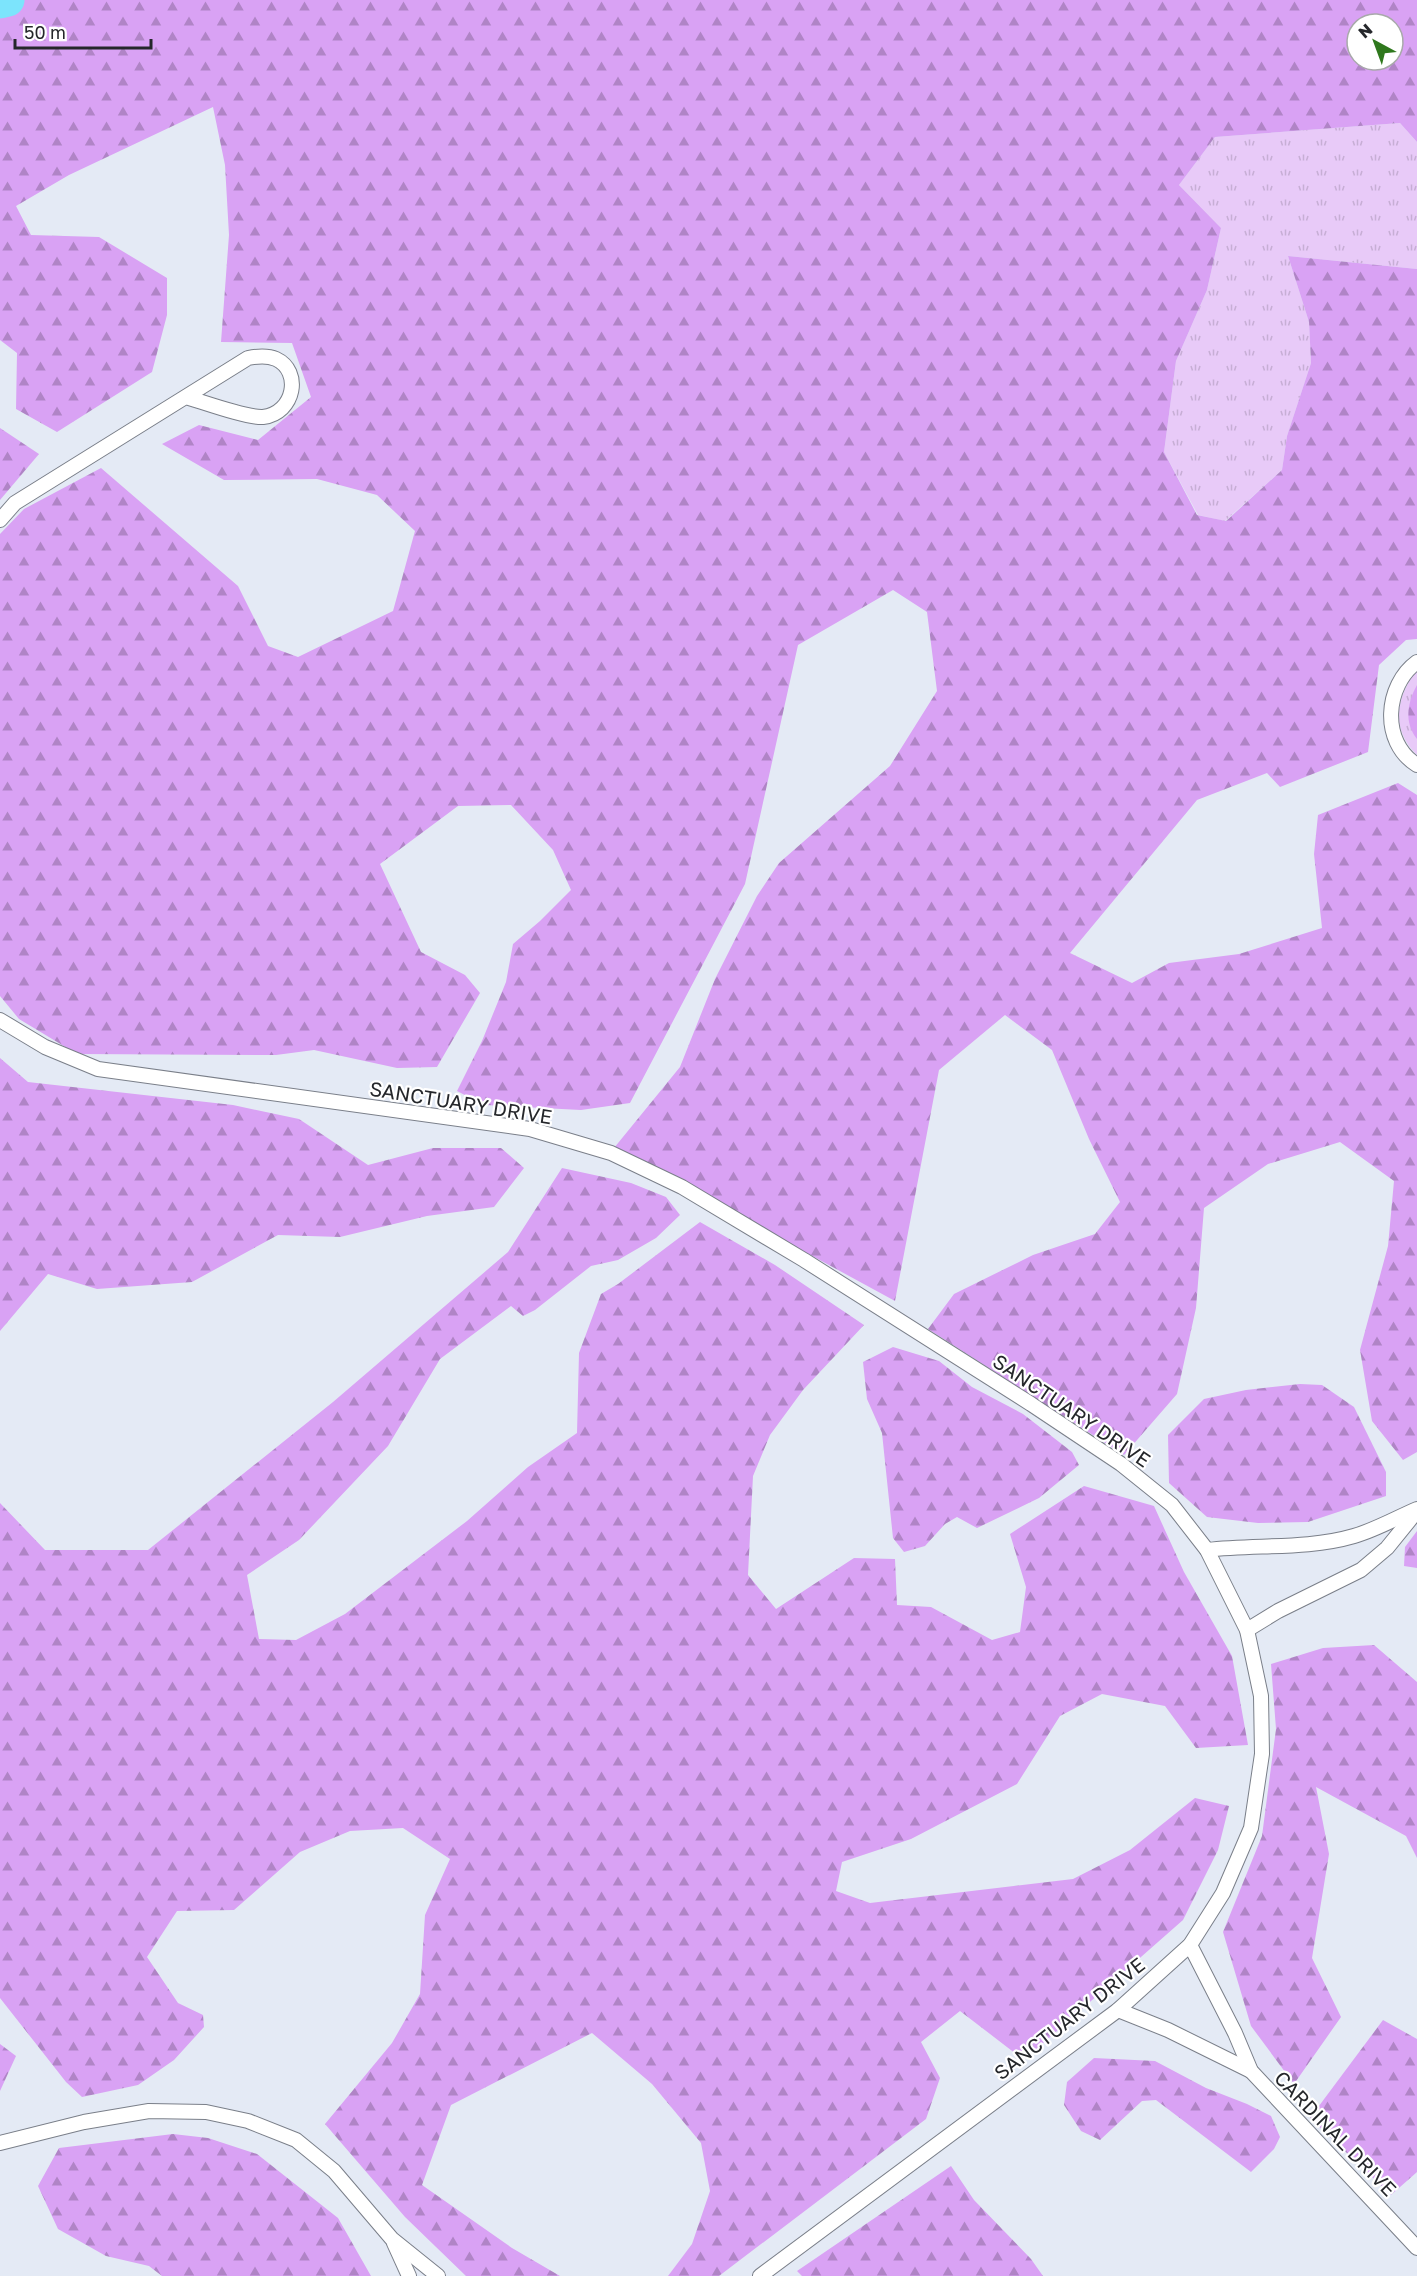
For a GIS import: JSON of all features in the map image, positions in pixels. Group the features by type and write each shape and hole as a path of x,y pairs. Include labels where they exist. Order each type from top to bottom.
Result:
{"street":[{"path":"0,520 15,503 248,357 265,356 278,360 287,370 293,387 288,403 279,412 262,417 186,397"},
{"path":"1417,662 1407,669 1394,691 1390,716 1396,741 1411,761 1417,765"},
{"name":"SANCTUARY DRIVE","path":"0,1020 45,1047 98,1069 530,1129 611,1153 682,1187 804,1260 1031,1404 1121,1464 1172,1505 1207,1550 1247,1630 1261,1696 1262,1754 1251,1828 1223,1893 1190,1945 1118,2010 760,2276"},
{"path":"1207,1550 1238,1546 1307,1545 1354,1536 1417,1510"},
{"path":"1247,1630 1278,1611 1361,1570 1388,1548 1417,1510"},
{"name":"CARDINAL DRIVE","path":"1190,1945 1235,2033 1251,2072"},
{"name":"CARDINAL DRIVE","path":"1118,2010 1168,2031 1251,2072 1417,2248"},
{"path":"0,2143 84,2122 148,2111 206,2112 248,2121 296,2140 334,2171 392,2239 438,2276"},
{"path":"392,2239 410,2276"}],"green space":[{"path":"13,0 1417,0 1417,142 1400,123 1215,137 1179,185 1221,228 1207,290 1176,361 1164,452 1197,515 1226,521 1282,470 1287,436 1311,363 1309,322 1288,256 1417,269 1417,639 1406,640 1379,665 1368,752 1280,787 1267,773 1197,800 1070,953 1132,983 1169,963 1239,954 1322,928 1314,854 1318,815 1398,783 1417,795 1417,1452 1403,1460 1372,1421 1360,1350 1388,1246 1394,1181 1340,1142 1268,1164 1204,1208 1196,1308 1177,1394 1124,1455 928,1329 954,1294 1033,1255 1095,1234 1120,1202 1089,1139 1052,1050 1005,1015 939,1070 895,1301 614,1148 680,1067 715,979 757,896 779,863 890,766 937,691 927,612 893,590 798,645 745,884 630,1103 581,1110 484,1105 457,1091 482,1041 506,982 513,944 571,890 553,850 511,805 458,806 380,864 421,952 465,975 480,993 437,1067 397,1068 314,1050 276,1055 77,1054 19,1019 0,996 0,534 24,509 101,468 238,586 268,646 298,657 393,611 415,531 377,495 317,479 224,480 162,444 199,425 258,440 311,397 292,343 221,342 229,235 225,165 213,107 69,175 16,206 31,235 99,237 167,278 167,315 152,372 57,432 16,409 17,353 0,340 0,4"},
{"path":"1400,123 1417,142 1417,269 1288,256 1309,322 1311,363 1287,436 1282,470 1225,521 1198,515 1164,452 1176,361 1207,290 1221,228 1179,185 1215,137"},
{"path":"0,428 39,454 0,500"},
{"path":"1417,670 1417,755 1403,735 1399,713 1404,691"},
{"path":"1417,685 1417,739 1410,726 1408,713"},
{"path":"0,1058 28,1082 233,1105 299,1119 368,1165 433,1148 501,1148 524,1168 494,1207 427,1216 340,1237 278,1235 192,1282 97,1289 48,1274 0,1331"},
{"path":"562,1168 631,1183 666,1197 680,1215 656,1238 618,1260 591,1266 535,1310 523,1316 511,1306 440,1359 388,1446 299,1540 247,1575 259,1639 296,1640 345,1614 467,1521 528,1467 577,1433 579,1353 601,1294 618,1284 700,1222 775,1265 864,1325 803,1390 770,1435 753,1476 748,1575 776,1609 854,1558 895,1559 897,1605 931,1607 992,1640 1020,1632 1026,1587 1010,1534 1084,1486 1154,1506 1184,1572 1232,1656 1248,1745 1196,1748 1165,1706 1102,1694 1060,1716 1017,1784 911,1839 842,1862 836,1891 870,1903 1073,1879 1130,1850 1195,1798 1229,1806 1218,1850 1183,1920 1024,2060 960,2011 921,2042 940,2078 926,2119 719,2276 668,2276 692,2244 710,2191 701,2143 652,2084 592,2033 451,2105 422,2185 512,2248 560,2276 466,2276 405,2217 325,2124 392,2043 420,1994 425,1915 450,1859 403,1828 350,1831 300,1852 234,1910 177,1911 147,1957 178,2003 203,2015 204,2027 174,2060 138,2085 82,2097 66,2082 0,1998 0,1503 45,1550 148,1550 333,1402 508,1252"},
{"path":"893,1347 939,1361 972,1387 1023,1414 1072,1452 1079,1465 1039,1498 977,1528 957,1517 945,1524 925,1546 904,1552 893,1538 882,1433 867,1399 863,1362"},
{"path":"1300,1384 1322,1385 1354,1407 1386,1472 1386,1496 1308,1522 1258,1523 1207,1517 1169,1483 1168,1435 1204,1399 1246,1390"},
{"path":"1417,1531 1417,1568 1404,1566 1405,1547"},
{"path":"1374,1645 1417,1682 1417,1858 1406,1836 1316,1787 1329,1854 1312,1958 1341,2017 1294,2084 1251,2026 1223,1932 1262,1836 1276,1729 1271,1664 1323,1648"},
{"path":"1383,2020 1417,2039 1417,2172 1391,2195 1310,2118"},
{"path":"0,2044 16,2056 0,2091"},
{"path":"1094,2058 1155,2061 1206,2088 1271,2116 1280,2137 1274,2149 1251,2172 1156,2100 1142,2101 1100,2140 1081,2131 1064,2105 1067,2082"},
{"path":"173,2134 208,2138 257,2154 338,2218 371,2276 162,2276 149,2266 106,2256 58,2229 38,2186 59,2148"},
{"path":"951,2166 974,2200 1031,2259 1043,2276 802,2276 797,2271"}],"waterway":[{"path":"0,2 8,0"}]}
